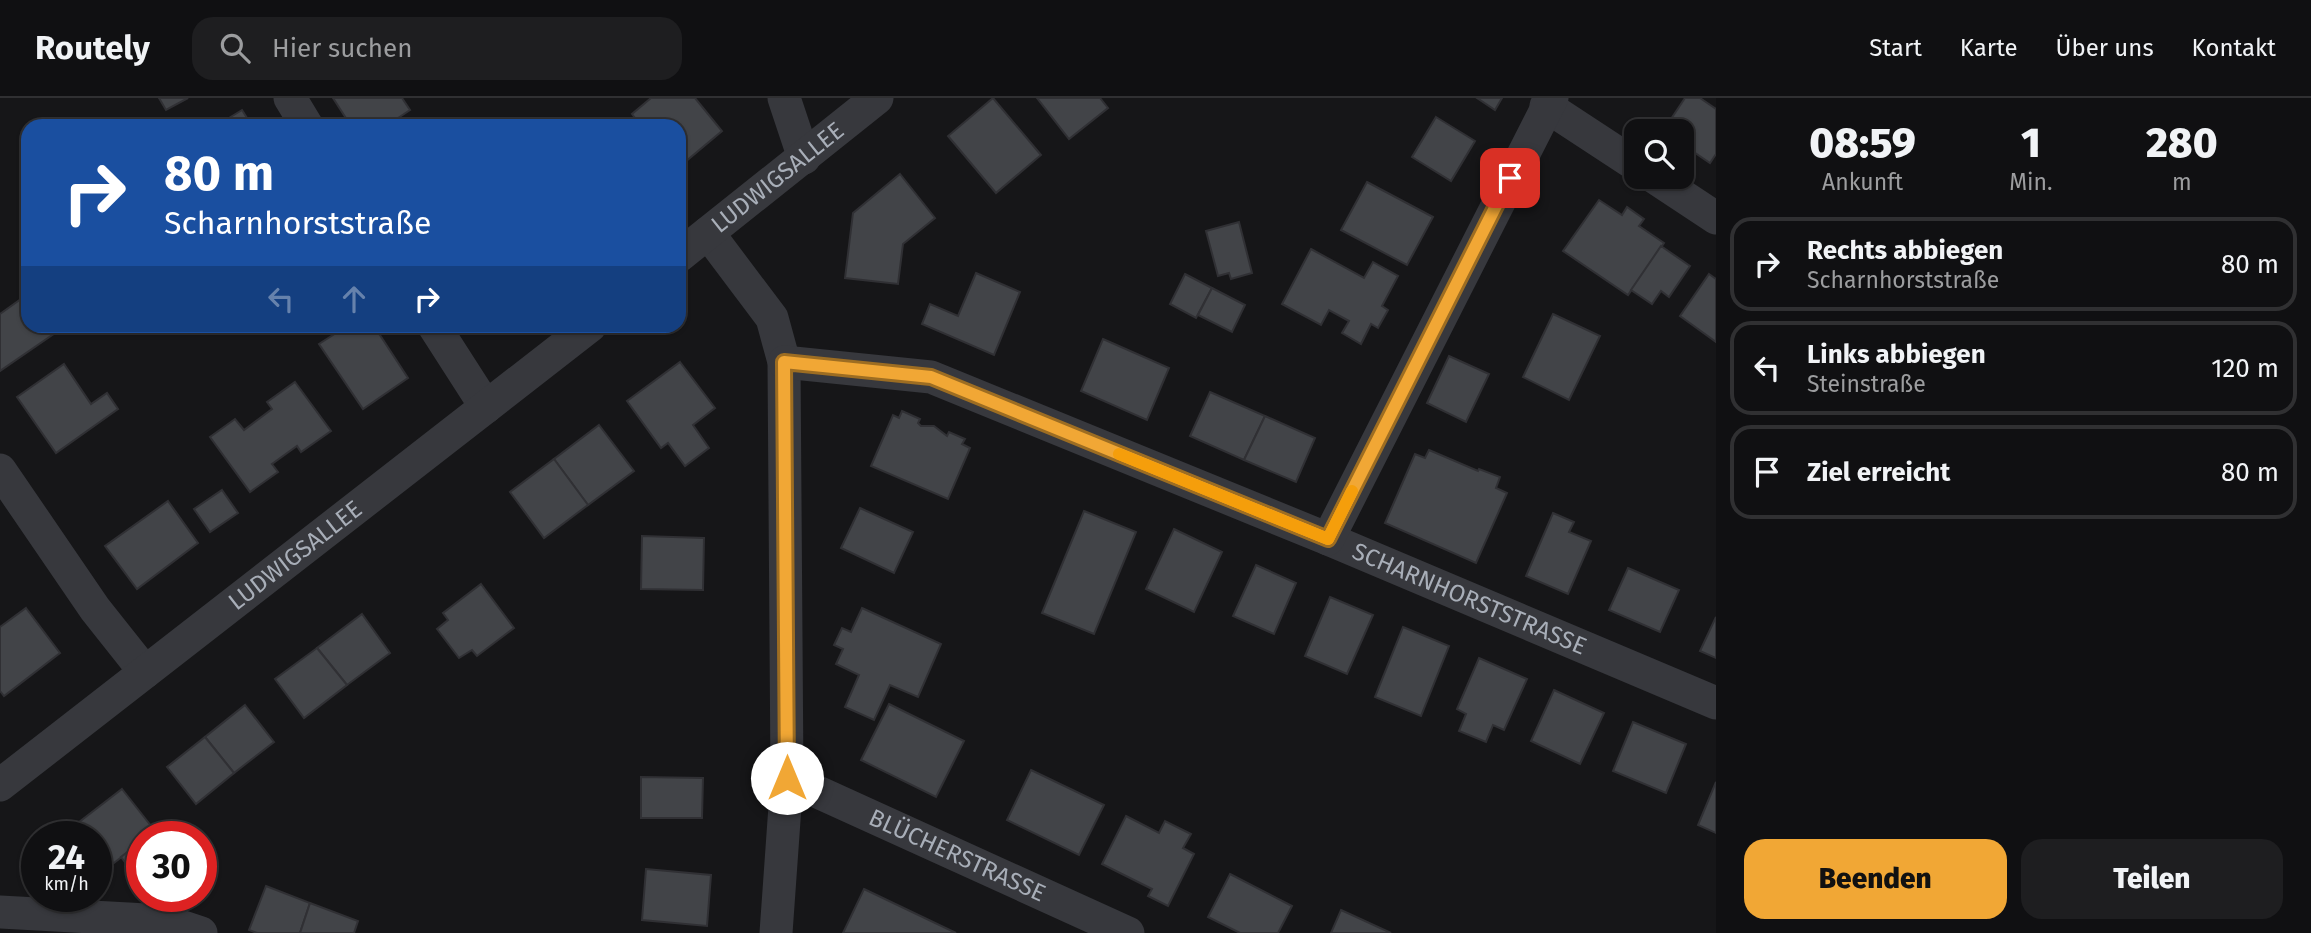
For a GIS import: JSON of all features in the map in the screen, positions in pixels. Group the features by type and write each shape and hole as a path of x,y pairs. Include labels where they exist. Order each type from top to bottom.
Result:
{"street":[{"path":"290,98 303,119"},
{"path":"784,98 804,158"},
{"name":"LUDWIGSALLEE","path":"686,250 877,98"},
{"path":"1328,539 1549,102 1624,156"},
{"path":"1672,189 1716,218"},
{"path":"708,233 772,318 784,362 787,778 776,933"},
{"path":"439,333 486,407"},
{"name":"LUDWIGSALLEE","path":"0,785 581,333"},
{"name":"SCHARNHORSTSTRASSE","path":"784,362 931,377 1328,539 1716,703"},
{"path":"0,470 95,609 145,672"},
{"name":"BLÜCHERSTRASSE","path":"787,778 1128,933"},
{"path":"0,912 165,921 201,933"}],"building":[{"path":"159,98 188,98 166,110"},
{"path":"333,98 402,98 410,110 396,119 346,119"},
{"path":"651,98 695,98 722,131 686,161 686,119 636,119 632,114"},
{"path":"993,98 1041,155 996,193 948,136"},
{"path":"1037,98 1100,98 1108,108 1069,139"},
{"path":"1477,98 1502,98 1495,110"},
{"path":"1685,98 1700,98 1716,109 1716,154 1710,163 1694,152 1694,119 1671,119"},
{"path":"242,110 248,119 227,119"},
{"path":"1436,117 1475,141 1451,181 1412,157"},
{"path":"900,174 935,218 903,244 898,284 845,278 853,213"},
{"path":"1367,182 1433,217 1407,265 1341,230"},
{"path":"1599,200 1622,215 1627,207 1644,219 1639,226 1664,243 1628,295 1563,251"},
{"path":"1239,222 1252,273 1231,279 1229,273 1218,276 1206,231"},
{"path":"1661,246 1690,266 1669,297 1661,291 1652,304 1631,290"},
{"path":"1311,249 1364,278 1373,262 1398,276 1382,306 1388,310 1378,328 1371,324 1361,344 1342,333 1349,321 1329,310 1321,325 1282,304"},
{"path":"976,273 1020,292 994,355 922,324 930,304 958,316"},
{"path":"1185,274 1212,288 1196,318 1170,304"},
{"path":"1709,274 1716,279 1716,342 1680,316"},
{"path":"1212,288 1245,305 1232,332 1198,315"},
{"path":"21,299 21,333 55,333 0,371 0,314"},
{"path":"1553,314 1600,336 1569,400 1523,377"},
{"path":"336,333 379,333 408,378 363,409 319,344"},
{"path":"1103,339 1169,368 1147,420 1081,391"},
{"path":"1449,356 1489,374 1466,422 1427,403"},
{"path":"680,362 715,408 693,425 709,448 685,466 668,443 661,448 627,401"},
{"path":"64,364 91,404 107,393 118,409 56,453 17,397"},
{"path":"295,382 331,431 301,452 297,446 272,464 278,472 250,492 210,437 235,419 244,430 272,409 267,402"},
{"path":"1210,392 1265,416 1244,460 1190,436"},
{"path":"902,411 920,419 918,423 921,426 934,426 947,436 949,432 965,439 962,444 970,448 948,499 871,466 893,415 899,418"},
{"path":"1265,416 1315,438 1296,482 1244,460"},
{"path":"599,425 634,471 588,505 554,459"},
{"path":"1429,450 1478,471 1479,469 1500,477 1496,488 1507,493 1476,563 1385,523 1415,454 1425,458"},
{"path":"554,459 588,505 544,538 510,492"},
{"path":"222,490 238,513 210,532 194,509"},
{"path":"168,501 198,543 137,589 105,546"},
{"path":"860,508 913,532 894,573 841,548"},
{"path":"1084,511 1136,532 1094,634 1042,613"},
{"path":"1553,513 1574,522 1569,532 1591,541 1568,594 1526,576"},
{"path":"1174,529 1222,552 1194,612 1146,589"},
{"path":"642,536 704,538 703,590 641,589"},
{"path":"1256,565 1296,583 1274,634 1233,616"},
{"path":"1628,568 1679,590 1660,632 1609,610"},
{"path":"481,584 514,628 477,656 472,650 459,658 437,629 448,620 443,613"},
{"path":"1330,597 1373,615 1347,674 1305,656"},
{"path":"26,608 60,653 4,696 0,691 0,627"},
{"path":"862,608 941,644 918,697 890,685 874,720 845,707 859,675 836,664 843,649 834,645 842,628 851,632"},
{"path":"362,614 390,653 347,685 317,648"},
{"path":"1716,617 1716,658 1700,651"},
{"path":"1403,627 1449,646 1421,716 1375,697"},
{"path":"317,648 347,685 304,718 275,679"},
{"path":"1479,658 1527,679 1504,730 1493,725 1486,742 1459,731 1466,714 1457,709"},
{"path":"1554,690 1604,713 1580,764 1531,741"},
{"path":"889,704 964,741 936,797 861,760"},
{"path":"245,705 274,742 234,773 205,737"},
{"path":"1633,722 1686,744 1666,793 1613,771"},
{"path":"205,737 234,773 196,804 167,767"},
{"path":"1031,770 1104,805 1079,855 1007,820"},
{"path":"641,777 703,778 702,818 641,818"},
{"path":"1716,782 1716,833 1698,825"},
{"path":"122,789 147,821 126,821 126,854 112,864 112,821 80,821"},
{"path":"1126,816 1159,833 1165,821 1191,834 1183,848 1194,854 1168,906 1148,896 1152,889 1102,864"},
{"path":"646,869 711,875 707,926 642,920"},
{"path":"1230,874 1292,906 1278,933 1240,933 1208,917"},
{"path":"266,886 310,903 300,933 257,933 249,930"},
{"path":"864,889 956,933 843,933"},
{"path":"310,903 358,921 354,933 300,933"},
{"path":"1341,910 1391,933 1331,933"}],"slow traffic":[{"path":"1119,454 1328,539 1352,491"}],"route":[{"path":"787,778 784,362 931,377 1328,539 1510,178"}]}
